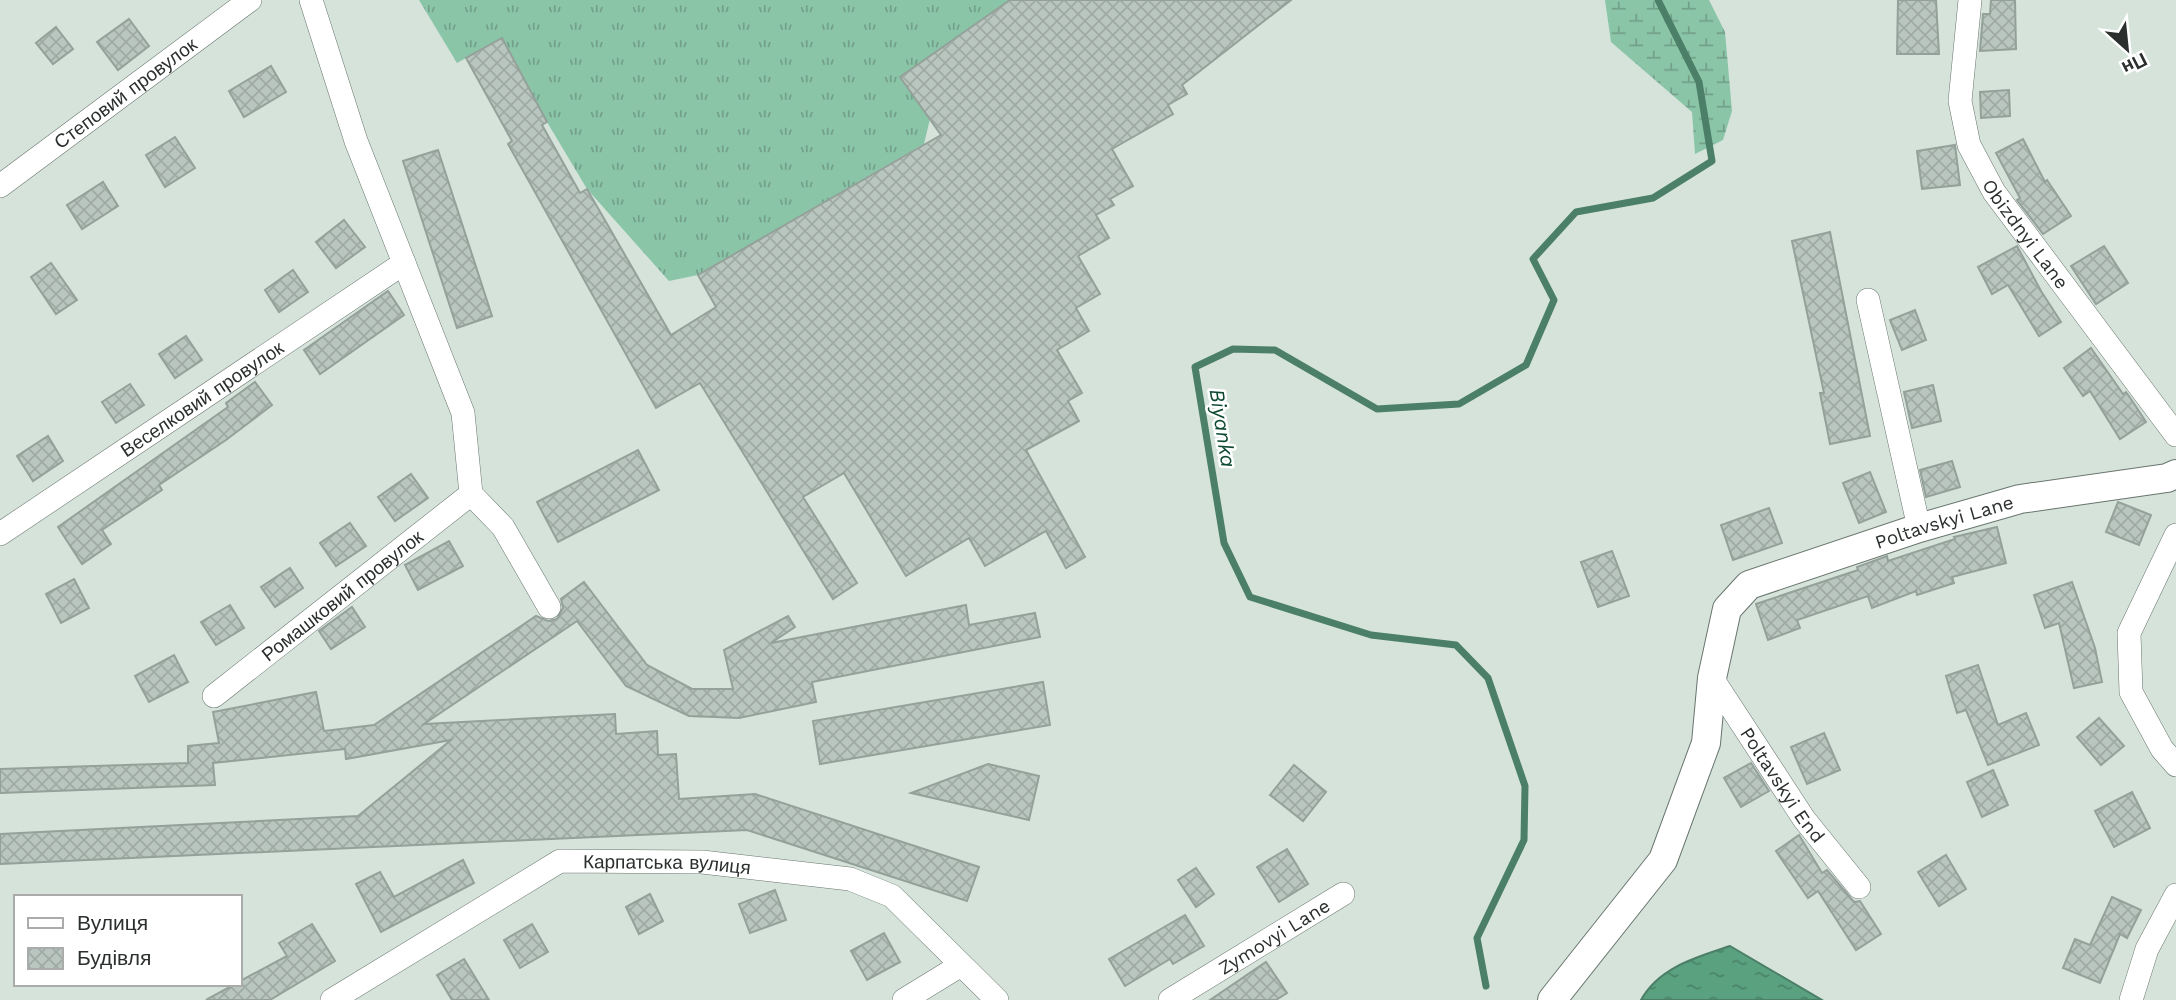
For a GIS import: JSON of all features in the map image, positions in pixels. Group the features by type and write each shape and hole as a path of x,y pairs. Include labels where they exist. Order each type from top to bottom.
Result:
{"street":[{"name":"Степовий провулок","path":"0,186 250,0"},
{"path":"311,0 356,141 463,413 471,494 503,527 550,607"},
{"name":"Obizdnyi Lane","path":"1970,0 1960,100 1969,145 1994,192 2176,435"},
{"name":"Веселковий провулок","path":"0,534 404,263"},
{"path":"1868,300 1919,528"},
{"name":"Poltavskyi Lane","path":"1712,678 1727,609 1749,584 1919,528 2020,499 2167,478 2176,474"},
{"name":"Ромашковий провулок","path":"214,696 471,494"},
{"path":"2176,535 2129,633 2131,692 2162,749 2176,765"},
{"path":"1552,1000 1663,860 1706,743 1712,678"},
{"name":"Poltavskyi End","path":"1712,678 1804,819 1859,887"},
{"name":"Карпатська вулиця","path":"332,1000 560,861 702,862 850,879 892,896 997,1000"},
{"name":"Zymovyi Lane","path":"1170,1000 1343,894"},
{"path":"2131,1000 2147,949 2176,895"},
{"path":"904,1000 961,965"}],"green space":[{"path":"419,0 1010,0 930,119 924,144 698,275 669,281 587,189 502,38 457,63"},
{"path":"1605,0 1709,0 1725,32 1732,111 1723,140 1695,154 1692,112 1611,42"}],"water":[{"path":"1730,946 1822,1000 1641,1000 1668,971 1692,959"}],"building":[{"path":"1010,0 1291,0 1182,85 1187,94 1168,105 1173,114 1112,149 1133,186 1110,199 1114,205 1096,215 1109,238 1078,256 1100,294 1076,308 1089,331 1057,350 1082,393 1068,401 1079,421 1026,450 1085,557 1066,568 1046,531 985,566 969,538 906,576 844,473 803,497 857,583 833,599 700,383 656,408 508,144 512,141 466,58 502,38 547,122 542,125 580,193 587,189 671,335 716,307 698,275 941,135 900,77"},
{"path":"1898,0 1936,0 1939,54 1897,54"},
{"path":"1991,0 2015,0 2016,49 1980,51 1983,14 1990,14"},
{"path":"129,19 149,46 118,70 97,42"},
{"path":"56,27 73,49 53,64 36,43"},
{"path":"271,66 286,92 244,117 229,91"},
{"path":"2009,90 2010,116 1981,118 1980,92"},
{"path":"175,137 195,168 165,187 146,155"},
{"path":"2023,139 2045,182 2047,180 2071,216 2043,234 2017,200 2020,198 1996,153"},
{"path":"1955,145 1960,185 1922,189 1917,151"},
{"path":"438,150 492,316 457,328 403,161"},
{"path":"103,182 118,206 82,229 67,205"},
{"path":"344,220 365,247 336,268 316,242"},
{"path":"1830,232 1870,436 1830,444 1820,393 1824,393 1792,241"},
{"path":"2017,246 2061,322 2039,336 2008,285 1992,294 1978,267"},
{"path":"2104,246 2128,283 2096,304 2071,266"},
{"path":"51,263 77,300 56,314 31,277"},
{"path":"293,270 308,292 279,312 265,290"},
{"path":"388,291 404,315 320,374 304,350"},
{"path":"1915,310 1926,340 1902,350 1890,320"},
{"path":"186,336 202,360 175,378 159,354"},
{"path":"2091,348 2146,422 2120,439 2090,391 2083,396 2064,368"},
{"path":"255,382 272,405 159,485 162,490 102,530 111,544 82,564 58,527 228,407 226,403"},
{"path":"130,384 144,405 116,423 102,402"},
{"path":"1933,385 1941,421 1912,428 1904,392"},
{"path":"48,436 63,461 33,481 17,456"},
{"path":"638,450 659,490 558,542 537,502"},
{"path":"1952,461 1960,487 1926,497 1920,470"},
{"path":"1870,472 1886,512 1859,523 1843,483"},
{"path":"411,474 428,498 395,521 378,497"},
{"path":"2118,502 2151,515 2139,545 2106,532"},
{"path":"1769,508 1782,543 1733,560 1721,525"},
{"path":"350,523 366,546 336,566 320,543"},
{"path":"1997,527 2006,563 1952,577 1954,583 1917,595 1916,591 1872,608 1868,596 1797,620 1800,628 1768,640 1756,604 1858,570 1857,567 1887,556 1888,561 1955,539 1954,537"},
{"path":"449,541 463,566 418,590 405,565"},
{"path":"1612,551 1629,596 1598,607 1581,562"},
{"path":"290,568 303,588 275,607 261,587"},
{"path":"74,579 89,608 61,623 46,594"},
{"path":"584,582 647,665 692,689 733,689 724,650 788,616 795,627 771,643 966,605 969,625 1035,613 1040,637 812,682 816,702 739,718 689,716 626,686 577,621 424,724 615,714 616,734 657,731 658,755 676,754 679,799 755,794 979,867 967,901 747,830 0,864 0,834 358,816 451,740 346,759 345,749 213,763 215,785 0,793 0,769 188,763 188,746 219,743 213,712 316,692 324,731 374,725 536,616 548,621 557,619 563,608 561,599"},
{"path":"2072,582 2095,648 2102,682 2074,688 2059,623 2045,628 2034,595"},
{"path":"230,605 244,628 216,645 201,622"},
{"path":"352,607 365,627 331,649 319,631"},
{"path":"174,655 188,682 149,702 135,676"},
{"path":"1978,665 1998,725 2026,713 2039,745 1988,765 1966,710 1957,713 1946,676"},
{"path":"1043,682 1050,725 820,764 813,721"},
{"path":"2099,718 2124,746 2101,765 2077,737"},
{"path":"1824,733 1840,770 1807,784 1791,747"},
{"path":"1751,763 1769,791 1741,807 1724,778"},
{"path":"988,764 1039,776 1029,820 911,793"},
{"path":"1294,765 1326,792 1303,821 1270,795"},
{"path":"1993,770 2008,805 1982,817 1967,782"},
{"path":"2132,792 2150,828 2114,847 2095,811"},
{"path":"1799,835 1822,873 1827,870 1854,902 1860,901 1881,934 1856,950 1818,891 1808,898 1776,851"},
{"path":"1287,849 1308,884 1279,902 1257,867"},
{"path":"1946,855 1966,889 1939,906 1918,872"},
{"path":"463,860 474,883 381,932 356,884 380,872 394,897"},
{"path":"1196,868 1214,894 1196,907 1178,880"},
{"path":"775,890 786,920 750,933 739,904"},
{"path":"650,894 663,921 639,934 626,907"},
{"path":"2112,897 2141,910 2127,938 2120,934 2100,983 2063,968 2075,939 2090,945"},
{"path":"1185,915 1204,946 1173,964 1170,959 1125,986 1109,959"},
{"path":"312,924 335,961 270,1000 206,1000 231,986 242,986 242,980 287,956 279,943"},
{"path":"532,924 548,952 520,968 504,940"},
{"path":"884,933 900,962 867,980 851,951"},
{"path":"464,959 489,1000 452,1000 437,975"},
{"path":"1266,962 1287,993 1276,1000 1210,1000"}],"waterway":[{"name":"Biyanka","path":"1486,986 1477,938 1524,840 1525,786 1488,678 1456,645 1371,635 1250,597 1224,543 1195,367 1233,349 1275,350 1377,409 1459,404 1526,365 1554,300 1533,259 1576,212 1653,198 1712,161 1699,82 1658,0"}]}
